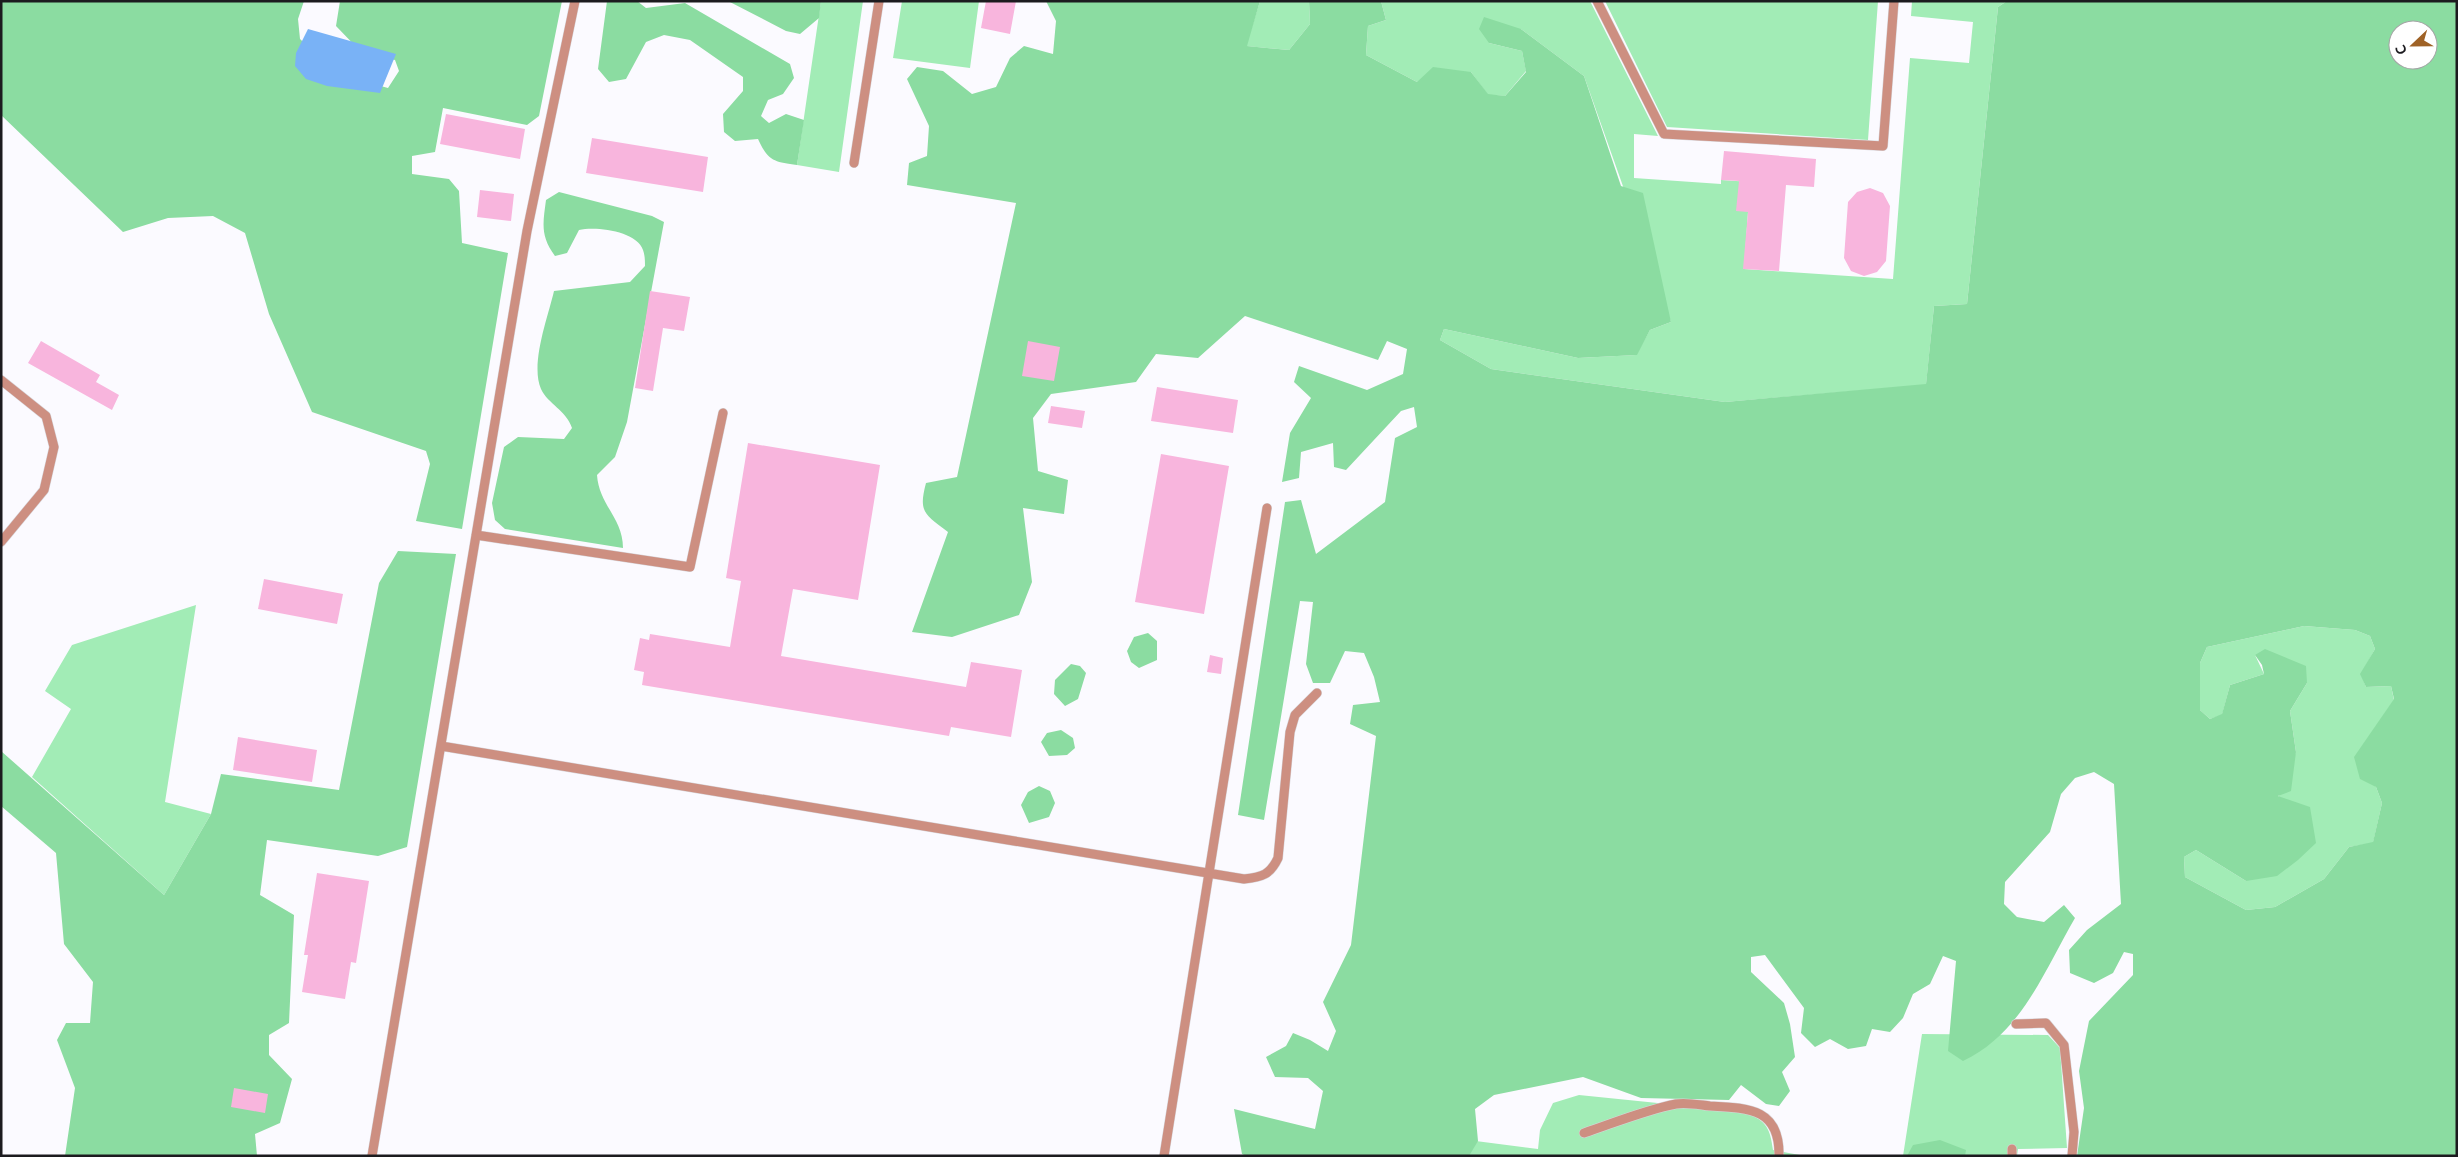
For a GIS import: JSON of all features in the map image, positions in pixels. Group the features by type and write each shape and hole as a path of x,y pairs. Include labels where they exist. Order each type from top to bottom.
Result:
{"lane":[{"path":"372,1156 527,231 575,1"},
{"path":"854,163 879,1"},
{"path":"1597,1 1664,134 1883,146 1894,1"},
{"path":"1,380 46,416 54,448 44,490 1,542"},
{"path":"476,535 690,567 723,413"},
{"path":"1164,1156 1267,508"},
{"path":"441,746 1244,879 1261,877 1273,869 1278,858 1290,732 1295,715 1317,693"},
{"path":"2016,1024 2046,1023 2064,1046 2074,1132 2072,1156"},
{"path":"1584,1133 1677,1104 1748,1108 1763,1115 1774,1128 1779,1145 1779,1156"}],"green space":[{"path":"1,1 304,1 298,19 300,39 337,74 388,88 399,71 395,60 362,53 336,26 340,1 562,1 539,116 527,125 443,108 435,152 412,156 412,174 449,179 459,191 462,243 508,253 462,529 416,521 430,464 426,451 312,412 269,314 245,233 213,216 168,218 123,232 1,115"},
{"path":"607,1 637,1 646,8 685,3 790,64 794,78 783,94 768,100 761,116 769,123 786,114 804,120 797,165 773,159 765,152 758,139 735,141 724,132 723,114 743,91 743,77 690,40 664,35 646,42 626,79 609,82 598,69"},
{"path":"728,1 821,1 819,18 800,34 786,31"},
{"path":"821,1 863,1 839,172 797,165"},
{"path":"902,1 979,1 970,68 893,58"},
{"path":"1046,1 1260,1 1247,46 1289,50 1310,24 1309,1 1381,1 1386,20 1368,26 1366,55 1417,82 1433,67 1471,72 1488,94 1505,96 1526,72 1522,51 1489,43 1479,29 1484,17 1521,29 1584,76 1621,186 1643,193 1671,322 1650,330 1637,355 1578,358 1444,329 1440,340 1491,369 1725,402 1926,384 1934,306 1967,304 1998,7 2007,1 2457,1 2457,1156 2077,1156 2084,1108 2079,1071 2089,1021 2133,975 2133,954 2124,952 2113,973 2094,983 2070,973 2069,950 2087,930 2121,904 2114,784 2094,772 2075,778 2061,794 2050,832 2005,882 2004,904 2017,917 2044,922 2064,905 2075,918 2030,999 2016,1017 2001,1034 1983,1049 1963,1061 1948,1051 1956,961 1943,956 1930,984 1913,994 1903,1018 1890,1032 1872,1029 1866,1046 1848,1049 1830,1039 1815,1047 1801,1033 1804,1008 1765,955 1751,957 1751,972 1784,1003 1790,1024 1795,1057 1782,1072 1790,1091 1779,1106 1766,1104 1741,1085 1729,1100 1641,1098 1583,1077 1494,1095 1475,1109 1478,1141 1469,1156 1246,1156 1242,1154 1234,1109 1315,1129 1323,1091 1308,1078 1275,1077 1266,1057 1286,1046 1293,1033 1310,1040 1328,1051 1336,1031 1323,1002 1351,945 1376,736 1350,724 1353,705 1380,702 1374,677 1364,653 1345,651 1330,683 1313,683 1306,664 1313,602 1300,601 1264,820 1238,815 1285,502 1301,500 1316,554 1385,502 1395,438 1417,427 1414,407 1401,411 1346,470 1334,467 1333,443 1301,452 1299,478 1282,482 1290,433 1311,398 1294,382 1299,366 1367,390 1403,374 1407,349 1387,341 1378,360 1245,316 1198,358 1156,354 1136,382 1051,394 1033,418 1038,471 1068,480 1064,514 1023,508 1032,582 1019,615 952,637 912,632 948,532 925,512 923,501 926,483 957,477 1016,203 907,185 909,163 927,156 929,126 907,79 917,67 943,71 972,94 996,87 1010,58 1024,46 1053,54 1056,21","holes":["2304,626 2355,630 2370,636 2375,649 2360,674 2366,687 2391,686 2394,699 2354,757 2360,779 2376,787 2382,803 2373,842 2349,847 2324,879 2275,907 2246,910 2185,877 2184,857 2196,850 2246,881 2277,876 2316,843 2310,807 2278,796 2291,791 2296,752 2290,711 2307,683 2306,666 2265,649 2255,655 2262,665 2264,674 2230,685 2222,714 2210,719 2200,710 2200,663 2207,647"]},
{"path":"1260,1 1309,1 1310,24 1289,50 1246,46"},
{"path":"1381,1 1590,1 1658,136 1634,134 1634,178 1721,184 1721,180 1766,183 1748,212 1744,269 1893,279 1910,58 1969,63 1973,22 1911,16 1912,1 2007,1 1998,7 1967,304 1934,306 1926,385 1725,402 1491,369 1440,340 1444,329 1578,358 1636,355 1650,330 1671,322 1584,76 1521,29 1489,43 1522,51 1526,71 1505,96 1488,95 1471,72 1417,82 1366,55 1368,26 1386,20"},
{"path":"1605,1 1878,1 1868,140 1667,127"},
{"path":"559,192 652,216 664,222 627,422 615,457 597,475 602,495 619,528 623,548 505,529 495,520 492,503 504,447 518,437 564,439 572,428 566,416 544,394 538,379 541,340 554,291 630,282 645,266 644,252 639,244 633,238 615,231 579,230 567,253 555,256 545,236 544,223 546,200"},
{"path":"398,551 456,554 407,847 378,856 267,840 260,895 294,915 289,1023 269,1035 269,1055 292,1079 280,1123 255,1134 257,1156 65,1156 75,1088 57,1040 66,1023 90,1023 93,982 64,944 56,853 1,806 1,751 164,895 211,814 221,774 339,790 379,583"},
{"path":"196,605 165,802 211,814 164,895 32,777 71,709 45,691 72,645"},
{"path":"2304,626 2355,630 2370,636 2375,649 2361,674 2366,687 2391,686 2394,700 2355,757 2376,787 2382,803 2373,843 2349,847 2324,879 2275,907 2246,910 2185,877 2184,857 2196,850 2246,881 2296,752 2290,711 2307,683 2255,655 2264,674 2230,685 2222,715 2210,719 2200,710 2200,663 2207,647"},
{"path":"1148,633 1157,641 1157,660 1139,668 1131,662 1127,651 1134,637"},
{"path":"1071,664 1080,666 1086,673 1078,699 1065,706 1054,694 1055,680"},
{"path":"1061,730 1073,738 1075,748 1067,755 1049,756 1041,742 1047,733"},
{"path":"1039,786 1050,791 1055,803 1049,817 1029,823 1021,805 1028,792"},
{"path":"1922,1034 2048,1035 2060,1048 2067,1148 2018,1149 2017,1156 1903,1156"},
{"path":"1579,1095 1746,1112 1759,1119 1766,1126 1773,1150 1805,1156 1465,1156 1468,1140 1538,1149 1540,1130 1553,1103"},
{"path":"1940,1140 1966,1150 1965,1156 1907,1156 1913,1145"}],"water":[{"path":"308,29 396,54 380,93 327,86 306,79 295,66 296,53"}],"building":[{"path":"986,1 1016,1 1010,34 981,28"},
{"path":"446,114 525,129 520,159 440,144"},
{"path":"592,138 708,157 703,192 586,173"},
{"path":"1724,151 1816,159 1814,187 1786,185 1779,271 1743,269 1748,212 1736,211 1739,181 1721,180"},
{"path":"1870,188 1883,193 1890,206 1886,261 1877,272 1864,276 1851,271 1844,258 1848,202 1857,192"},
{"path":"480,190 514,194 511,221 477,217"},
{"path":"650,291 690,297 684,331 663,328 653,391 635,388"},
{"path":"41,341 100,375 96,382 119,395 112,410 28,363"},
{"path":"1028,341 1060,347 1054,381 1022,376"},
{"path":"1157,387 1238,400 1233,433 1151,421"},
{"path":"1051,406 1085,411 1082,428 1048,423"},
{"path":"748,443 880,465 858,600 793,589 781,656 966,687 971,662 1022,670 1011,737 951,727 949,736 642,685 644,672 634,670 640,638 649,640 650,634 730,647 741,581 726,578"},
{"path":"1161,454 1229,466 1204,614 1135,602"},
{"path":"264,579 343,594 337,624 258,609"},
{"path":"1210,655 1223,658 1221,674 1207,672"},
{"path":"238,737 317,750 312,782 233,770"},
{"path":"317,873 369,881 356,963 351,962 345,999 302,992 308,955 304,955"},
{"path":"234,1088 268,1094 265,1113 231,1107"}]}
